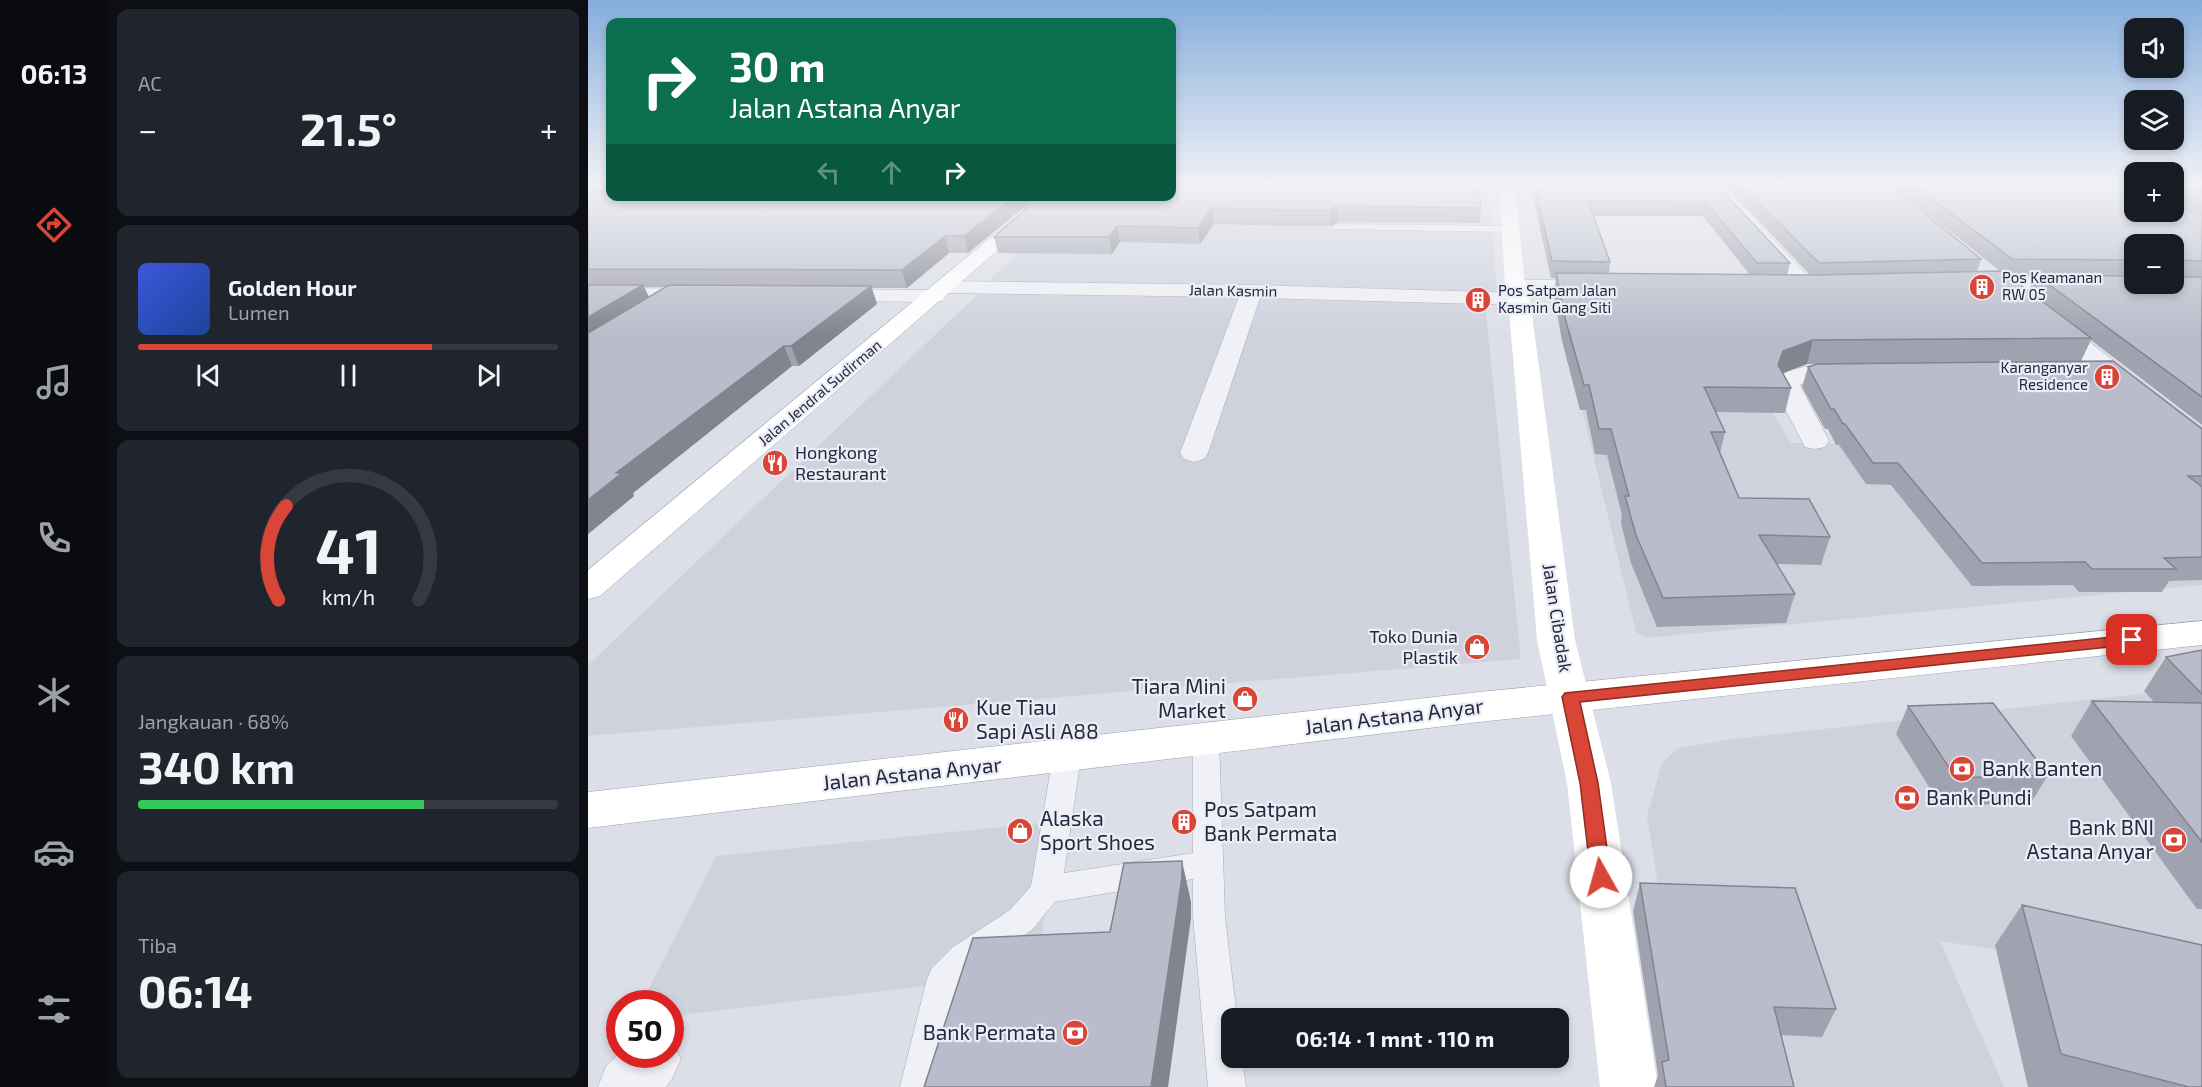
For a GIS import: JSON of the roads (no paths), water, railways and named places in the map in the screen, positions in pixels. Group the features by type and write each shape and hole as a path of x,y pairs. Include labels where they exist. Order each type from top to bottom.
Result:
{"main road":[{"name":"Jalan Jendral Sudirman","path":"588,588 1008,234"},
{"name":"Jalan Cibadak","path":"1511,234 1556,640 1589,783 1629,1087"},
{"name":"Jalan Astana Anyar","path":"588,810 1571,697 2202,633"}],"street":[{"path":"1758,234 1809,288"},
{"path":"1974,262 2202,442"},
{"path":"1952,285 2095,285"},
{"name":"Jalan Kasmin","path":"808,295 940,291 1517,292 1618,286"},
{"path":"1785,288 1832,288"},
{"path":"1194,453 1252,291"},
{"path":"588,295 714,294"},
{"path":"2074,371 2110,371"},
{"path":"1815,441 1787,388 1788,381 1808,374 1871,372"}],"lane":[{"path":"660,307 678,294"},
{"path":"1206,738 1209,916 1227,1087"},
{"path":"919,1087 944,979 965,958 1021,920 1046,890 1067,756"},
{"path":"1046,890 1207,864"}],"place":[{"name":"Pos Keamanan RW 05","path":"1982,287"},
{"name":"Pos Satpam Jalan Kasmin Gang Siti","path":"1478,300"},
{"name":"Karanganyar Residence","path":"2107,377"},
{"name":"Hongkong Restaurant","path":"775,463"},
{"name":"Toko Dunia Plastik","path":"1477,647"},
{"name":"Tiara Mini Market","path":"1245,699"},
{"name":"Kue Tiau Sapi Asli A88","path":"956,720"},
{"name":"Bank Banten","path":"1962,769"},
{"name":"Bank Pundi","path":"1907,798"},
{"name":"Pos Satpam Bank Permata","path":"1184,822"},
{"name":"Alaska Sport Shoes","path":"1020,831"},
{"name":"Bank BNI Astana Anyar","path":"2174,840"},
{"name":"Bank Permata","path":"1075,1033"}]}
